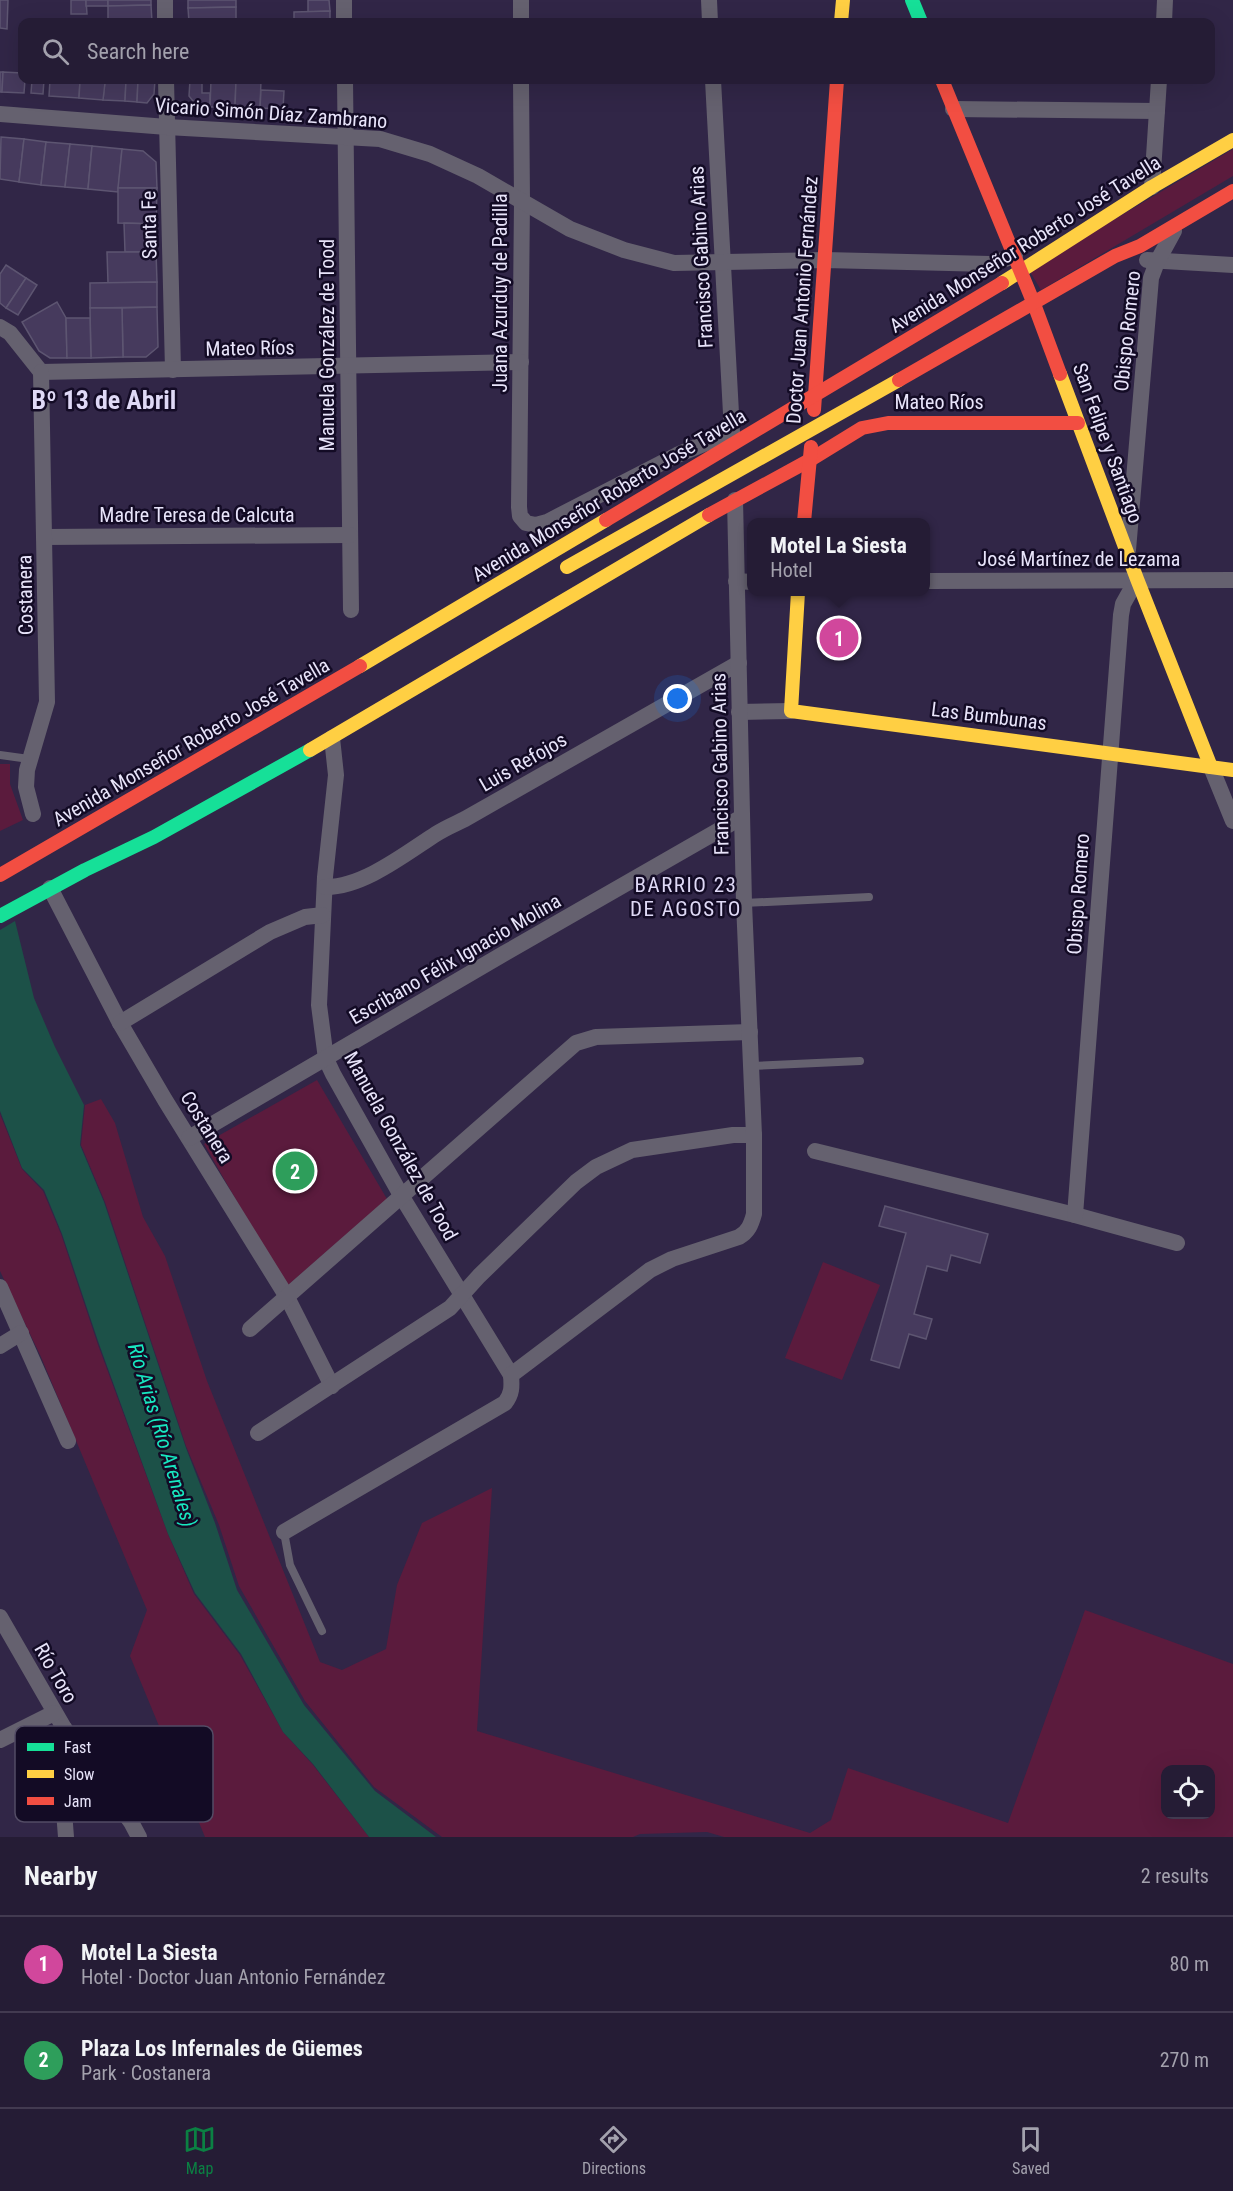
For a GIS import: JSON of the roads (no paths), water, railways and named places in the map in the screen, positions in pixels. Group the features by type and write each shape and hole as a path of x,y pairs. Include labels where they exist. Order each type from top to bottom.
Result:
{"main road":[{"path":"841,18 843,0"},
{"path":"912,0 919,18"},
{"name":"Doctor Juan Antonio Fernández","path":"804,518 813,427 837,84"},
{"name":"San Felipe y Santiago","path":"944,84 1034,304 1128,556 1211,767"},
{"name":"Avenida Monseñor Roberto José Tavella","path":"0,875 329,685 815,396 1021,272 1152,187 1233,140"},
{"name":"Avenida Monseñor Roberto José Tavella","path":"556,573 1115,256 1140,246 1233,190"},
{"path":"64,822 732,432 815,396"},
{"name":"Mateo Ríos","path":"0,916 50,888 154,837 332,738 572,594 735,500 810,460 862,428 875,424 1078,423"},
{"path":"791,711 798,596"},
{"name":"Las Bumbunas","path":"791,711 1233,770"}],"street":[{"path":"165,0 165,18"},
{"path":"344,0 344,18"},
{"path":"521,0 521,18"},
{"path":"709,0 711,18"},
{"path":"1164,18 1165,0"},
{"name":"Santa Fe","path":"166,84 173,370"},
{"name":"Manuela González de Tood","path":"345,84 351,610"},
{"name":"Juana Azurduy de Padilla","path":"521,84 520,516 526,523 536,525 547,522 677,455 732,432"},
{"name":"Francisco Gabino Arias","path":"713,84 732,432"},
{"path":"1152,187 1159,84"},
{"path":"953,109 1157,111"},
{"name":"Vicario Simón Díaz Zambrano","path":"0,114 168,127 380,139 430,154 478,176 570,229 624,250 674,263 825,260 990,264 1015,256"},
{"name":"Obispo Romero","path":"1128,556 1150,291 1157,262 1178,223"},
{"path":"1115,256 1157,262 1233,265"},
{"path":"0,327 10,333 41,372"},
{"name":"Mateo Ríos","path":"41,372 521,362"},
{"name":"Costanera","path":"33,814 26,787 29,759 47,702 41,372"},
{"name":"Francisco Gabino Arias","path":"511,1375 660,1264 739,1237 750,1227 754,1214 754,1135 739,712 739,663 744,582 735,500"},
{"name":"Madre Teresa de Calcuta","path":"45,537 350,535"},
{"name":"Obispo Romero","path":"1074,1215 1121,615 1123,604 1137,579"},
{"name":"José Martínez de Lezama","path":"930,581 1233,580"},
{"name":"Luis Refojos","path":"325,887 341,887 350,884 408,855 437,832 475,813 739,663"},
{"name":"Las Bumbunas","path":"739,712 791,711"},
{"name":"Manuela González de Tood","path":"332,738 336,776 325,887 319,1005 327,1059 333,1074 402,1197 511,1375"},
{"name":"San Felipe y Santiago","path":"1211,767 1233,821"},
{"name":"Escribano Félix Ignacio Molina","path":"189,1138 742,817"},
{"name":"Costanera","path":"50,888 120,1023 287,1297 332,1386"},
{"path":"120,1023 270,932 305,917 323,915"},
{"path":"250,1329 576,1043 596,1037 750,1032"},
{"path":"258,1433 450,1308 479,1276 576,1182 596,1167 632,1150 733,1135 754,1135"},
{"path":"815,1151 1177,1243"},
{"path":"0,1287 68,1441"},
{"path":"0,1346 21,1333"},
{"path":"284,1532 505,1403 510,1396 511,1375"},
{"name":"Río Toro","path":"0,1617 63,1726"},
{"path":"28,1726 54,1713"},
{"path":"0,1740 15,1732"},
{"path":"65,1822 66,1837"},
{"name":"Río Toro","path":"131,1822 139,1837"}],"lane":[{"path":"0,755 29,759"},
{"path":"744,903 869,897"},
{"path":"751,1066 860,1061"},
{"path":"284,1532 290,1565 322,1631"}],"water":[{"name":"Río Arias (Río Arenales)","path":"15,921 34,998 84,1105 80,1145 104,1202 186,1448 215,1523 237,1590 304,1705 375,1791 436,1837 369,1837 313,1764 283,1732 241,1654 195,1593 168,1534 62,1234 44,1190 22,1168 0,1111 0,930"}],"place":[{"name":"Motel La Siesta","path":"839,638"},
{"name":"Plaza Los Infernales de Güemes","path":"295,1171"}],"district":[{"name":"Bº 13 de Abril","path":"104,400"},
{"name":"BARRIO 23 DE AGOSTO","path":"686,897"}]}
